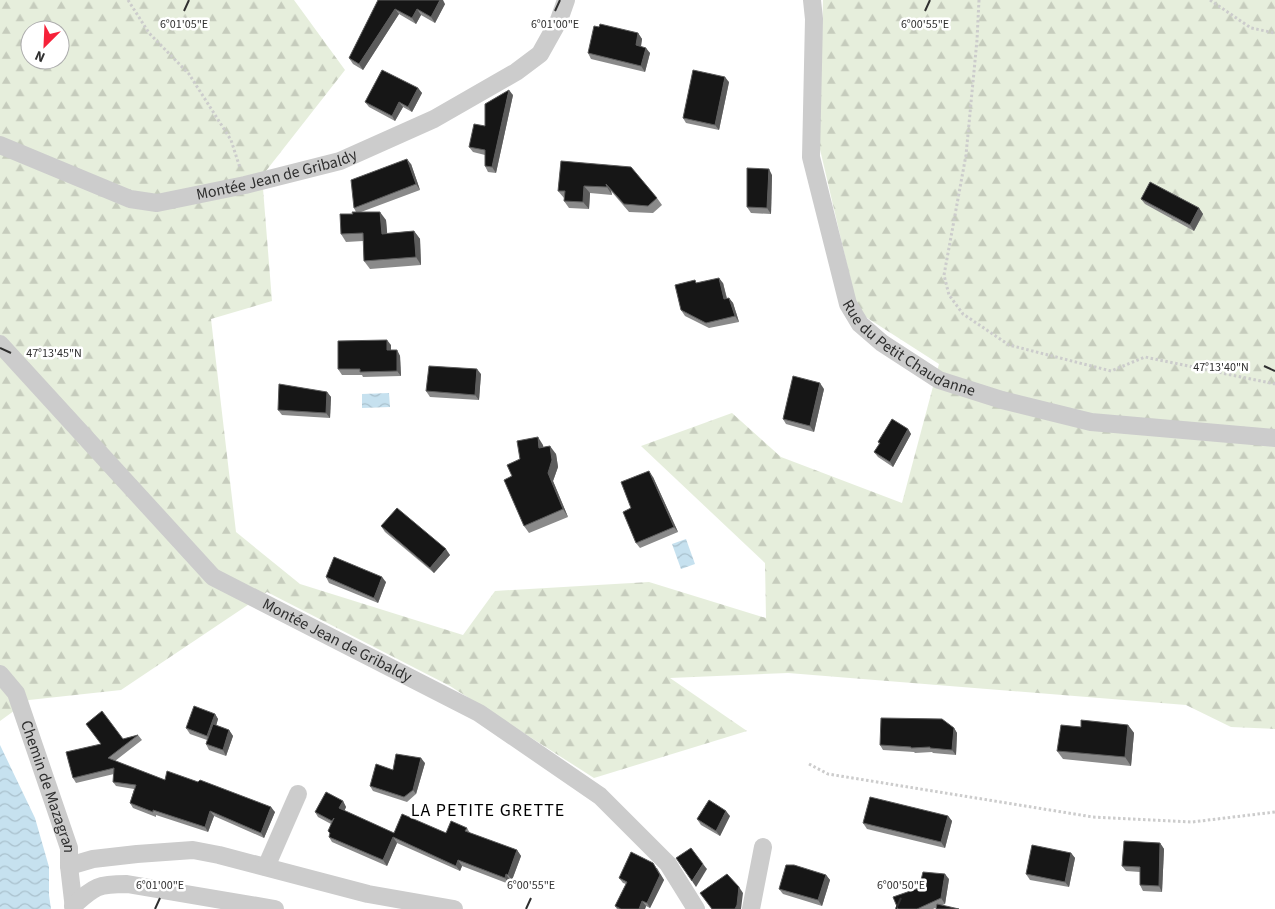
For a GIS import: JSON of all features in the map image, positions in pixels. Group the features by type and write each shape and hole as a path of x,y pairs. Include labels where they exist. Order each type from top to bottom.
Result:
{"street":[{"name":"Montée Jean de Gribaldy","path":"0,145 130,199 157,203 245,185 340,162 434,119 516,72 540,54 559,20 566,0"},
{"name":"Rue du Petit Chaudanne","path":"812,0 814,19 811,157 848,304 860,324 882,343 939,380 1002,400 1091,422 1275,438"},
{"name":"Montée Jean de Gribaldy","path":"0,344 213,577 479,713 592,790 668,864 696,909"},
{"name":"Chemin de Mazagran","path":"0,674 16,693 69,848 69,866 74,907"},
{"path":"266,867 298,794"},
{"path":"750,909 763,847"},
{"path":"69,866 93,859 193,850 368,894 454,909"},
{"path":"74,907 91,890 107,884 127,884 275,909"}],"path":[{"path":"128,0 149,33 189,74 231,140 245,185"},
{"path":"979,0 966,155 944,275 949,295 963,314 1009,345 1111,370 1144,357 1275,384"},
{"path":"1210,0 1251,28 1275,33"},
{"path":"809,764 828,774 1093,817 1192,822 1275,812"}],"green space":[{"path":"0,0 294,0 345,70 262,176 272,301 211,319 236,532 300,584 463,635 495,591 649,582 766,618 765,563 641,446 732,413 781,457 902,503 939,364 858,312 819,145 823,0 1275,0 1275,729 1231,727 1186,705 788,673 670,678 747,731 594,778 450,686 267,592 121,690 29,700 0,721"}],"water":[{"path":"389,393 390,407 362,408 362,394"},
{"path":"686,539 695,564 681,569 672,544"},
{"path":"0,745 35,818 49,867 51,909 0,909"}],"building":[{"path":"378,0 440,0 431,17 417,9 412,18 395,9 359,64 349,58"},
{"path":"600,24 638,33 636,45 646,48 641,66 588,53 594,26 599,27"},
{"path":"382,70 418,88 408,107 399,102 392,116 365,102"},
{"path":"693,70 725,77 715,125 683,118"},
{"path":"509,90 492,167 485,166 485,150 469,147 474,124 485,126 485,104"},
{"path":"407,159 416,184 354,208 351,180"},
{"path":"561,161 631,167 657,198 648,206 624,204 606,184 607,187 584,186 583,202 564,201 565,191 558,191"},
{"path":"747,168 769,169 767,208 747,207"},
{"path":"1150,182 1199,208 1190,225 1141,199"},
{"path":"352,212 380,212 382,234 414,231 416,257 364,261 363,233 341,234 340,214 353,214"},
{"path":"719,278 724,299 729,298 735,316 706,323 681,310 675,285 695,280 696,283"},
{"path":"387,340 387,350 397,350 397,371 360,372 360,369 338,369 338,341"},
{"path":"429,366 477,369 475,395 426,391"},
{"path":"793,376 820,383 810,426 783,419"},
{"path":"279,384 327,392 326,413 278,410"},
{"path":"892,419 908,429 890,462 874,452"},
{"path":"538,437 539,448 550,446 552,460 548,473 563,509 524,526 504,480 512,476 507,465 520,459 517,441"},
{"path":"649,471 674,527 636,543 623,512 631,508 621,482"},
{"path":"397,508 446,549 430,568 381,526"},
{"path":"334,557 382,577 374,598 326,577"},
{"path":"194,706 215,714 207,736 186,728"},
{"path":"102,711 123,739 138,735 108,758 165,780 167,771 198,782 200,780 271,807 261,833 210,811 205,827 153,810 153,812 130,803 136,785 113,782 114,768 73,778 66,752 101,744 86,724"},
{"path":"881,718 942,719 954,728 952,750 880,745"},
{"path":"1081,720 1128,725 1125,757 1057,751 1061,725 1081,727"},
{"path":"213,724 229,730 223,750 206,744"},
{"path":"396,754 421,758 413,790 404,797 370,786 376,764 393,770"},
{"path":"326,792 343,801 339,808 394,833 402,814 446,833 451,821 467,828 465,831 517,850 508,875 506,874 505,878 458,860 456,866 393,837 383,860 329,837 330,833 328,831 334,818 332,821 315,812"},
{"path":"870,797 948,816 941,842 863,823"},
{"path":"709,800 726,811 716,831 697,819"},
{"path":"1124,841 1160,843 1159,886 1140,885 1140,867 1122,866"},
{"path":"1032,845 1071,853 1065,882 1026,874"},
{"path":"691,848 703,864 692,881 676,858"},
{"path":"631,852 653,863 660,875 647,903 642,901 639,909 621,909 615,906 627,882 619,878"},
{"path":"786,865 794,865 826,875 818,900 779,889"},
{"path":"923,872 945,874 941,898 917,909 898,909 893,897 919,888"},
{"path":"727,874 739,887 737,905 735,909 712,909 700,893"},
{"path":"937,904 959,909 936,909"}],"district":[{"name":"LA PETITE GRETTE","path":"488,810"}]}
